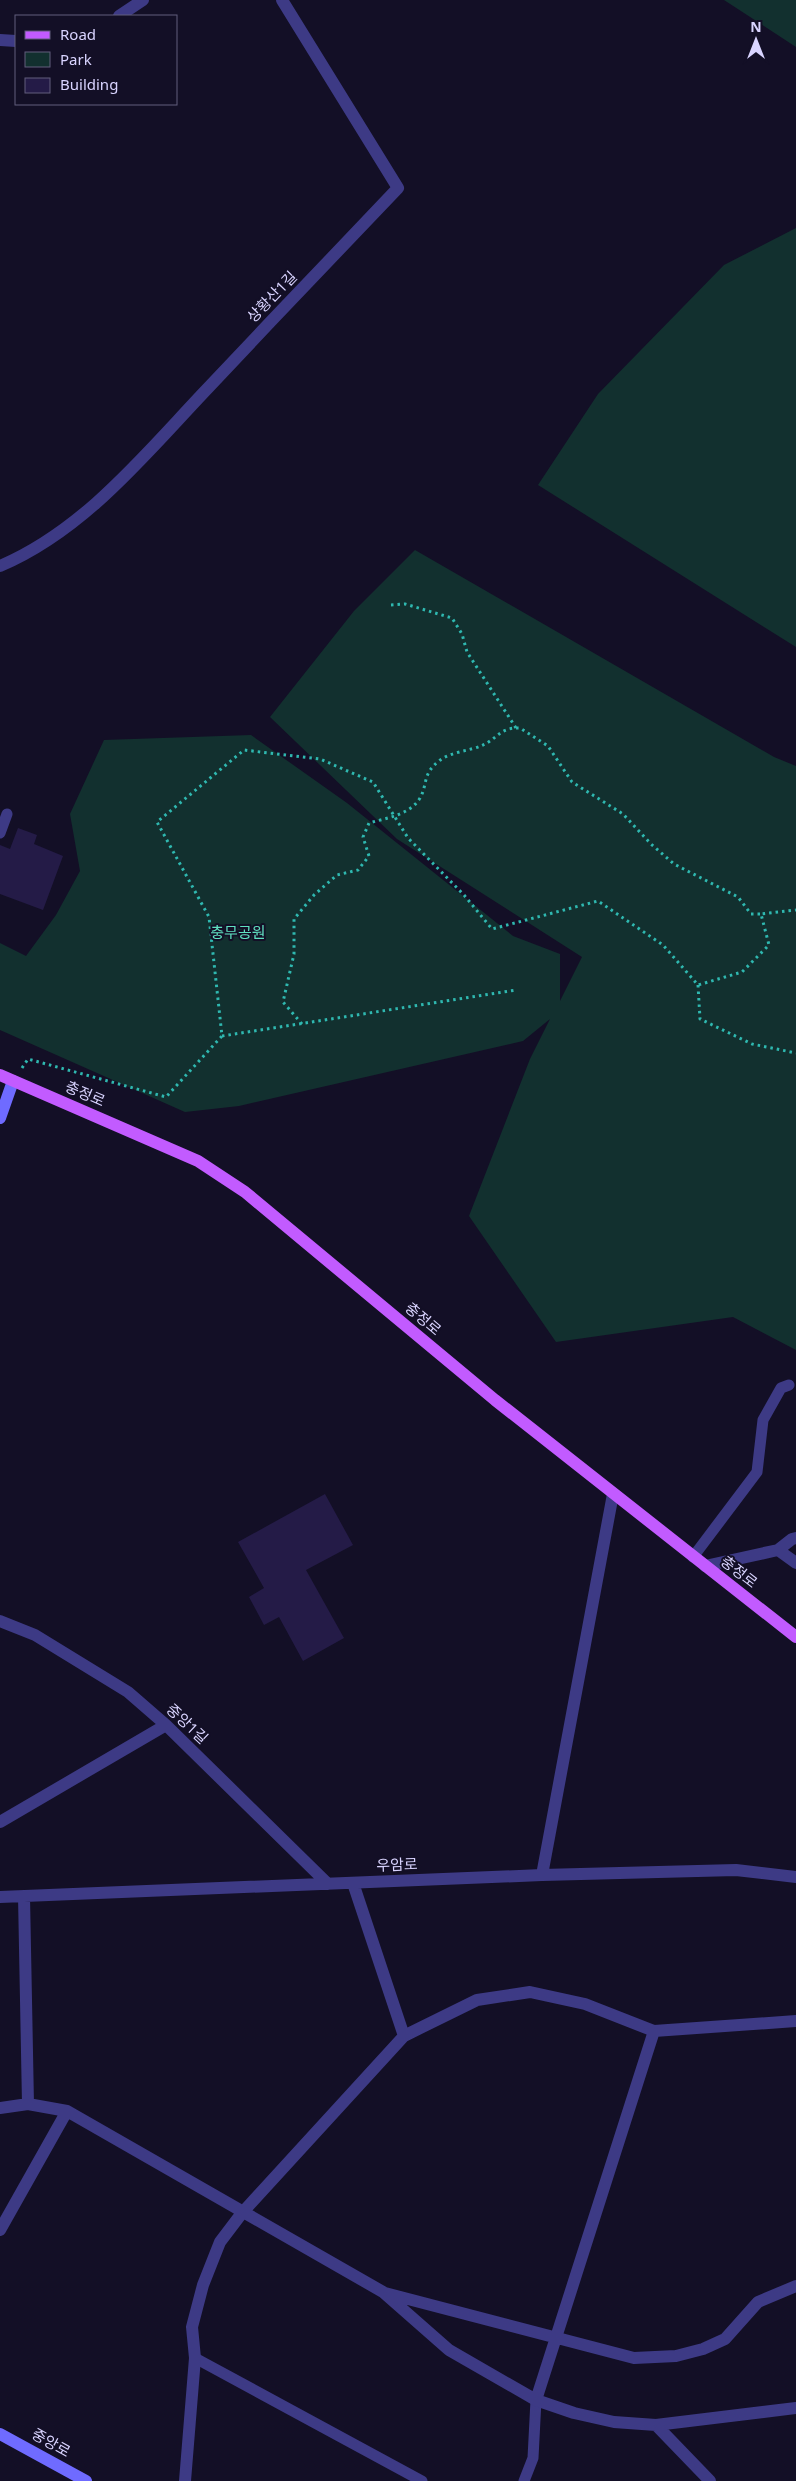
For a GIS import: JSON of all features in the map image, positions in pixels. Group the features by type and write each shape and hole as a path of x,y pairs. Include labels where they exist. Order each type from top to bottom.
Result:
{"main road":[{"name":"충정로","path":"0,1075 198,1161 245,1192 488,1394 796,1637"}],"street":[{"path":"121,15 144,0"},
{"name":"상황산1길","path":"0,566 26,554 51,538 113,487 398,188 282,0"},
{"path":"0,40 15,41"},
{"path":"0,1118 13,1081"},
{"path":"542,1875 613,1494"},
{"path":"705,1566 778,1550 796,1538"},
{"path":"778,1550 796,1563"},
{"name":"중앙1길","path":"0,1622 35,1635 128,1692 166,1725 328,1884"},
{"path":"0,1822 166,1725"},
{"name":"우암로","path":"0,1897 542,1875 736,1870 796,1877"},
{"path":"353,1883 404,2036"},
{"path":"24,1896 28,2104"},
{"path":"185,2481 195,2358 192,2327 202,2285 220,2242 242,2213 404,2036 477,2000 530,1992 584,2004 654,2031 796,2021"},
{"path":"536,2400 654,2031"},
{"path":"0,2108 28,2104 67,2111 242,2213 383,2292 449,2350 536,2400 590,2417 614,2422 656,2425 796,2408"},
{"path":"0,2230 67,2111"},
{"path":"383,2292 634,2358 676,2356 703,2350 725,2339 758,2302 796,2286"},
{"path":"656,2425 710,2481"},
{"name":"중앙로","path":"0,2434 86,2481"}],"lane":[{"path":"0,832 7,814"},
{"path":"693,1557 757,1472 763,1420 781,1388 789,1385"},
{"path":"195,2358 422,2481"},
{"path":"524,2481 533,2458 536,2400"}],"path":[{"path":"390,605 405,604 452,618 462,634 467,652 516,728"},
{"path":"302,1024 283,1002 294,954 294,919 314,895 337,875 358,870 368,856 363,837 368,823 400,815 420,798 426,776 440,760 484,744 497,733 516,728 520,728 548,746 572,782 602,799 623,814 651,844 674,864 738,897 751,914 796,910"},
{"path":"222,1036 209,917 157,822 244,750 320,759 373,782 408,838 464,895 492,929 598,901 663,945 698,985 700,1019 752,1044 796,1053"},
{"path":"698,985 742,972 769,945 762,914 765,914"},
{"path":"13,1081 28,1059 166,1097 222,1036 516,990"}],"green space":[{"path":"724,0 796,0 796,47"},
{"path":"796,228 796,647 538,485 598,394 724,265"},
{"name":"충무공원","path":"415,550 774,757 796,766 796,1350 733,1317 556,1342 469,1216 530,1059 550,1019 523,1041 239,1106 185,1112 0,1030 0,943 26,956 56,915 80,871 70,814 104,740 251,735 347,803 513,936 560,954 560,1001 582,957 397,839 270,717 354,611"}],"building":[{"path":"18,828 37,835 34,844 63,856 43,910 0,894 0,845 10,849"},
{"path":"325,1494 353,1545 306,1570 344,1638 303,1661 279,1617 264,1625 249,1597 264,1588 238,1542"}]}
